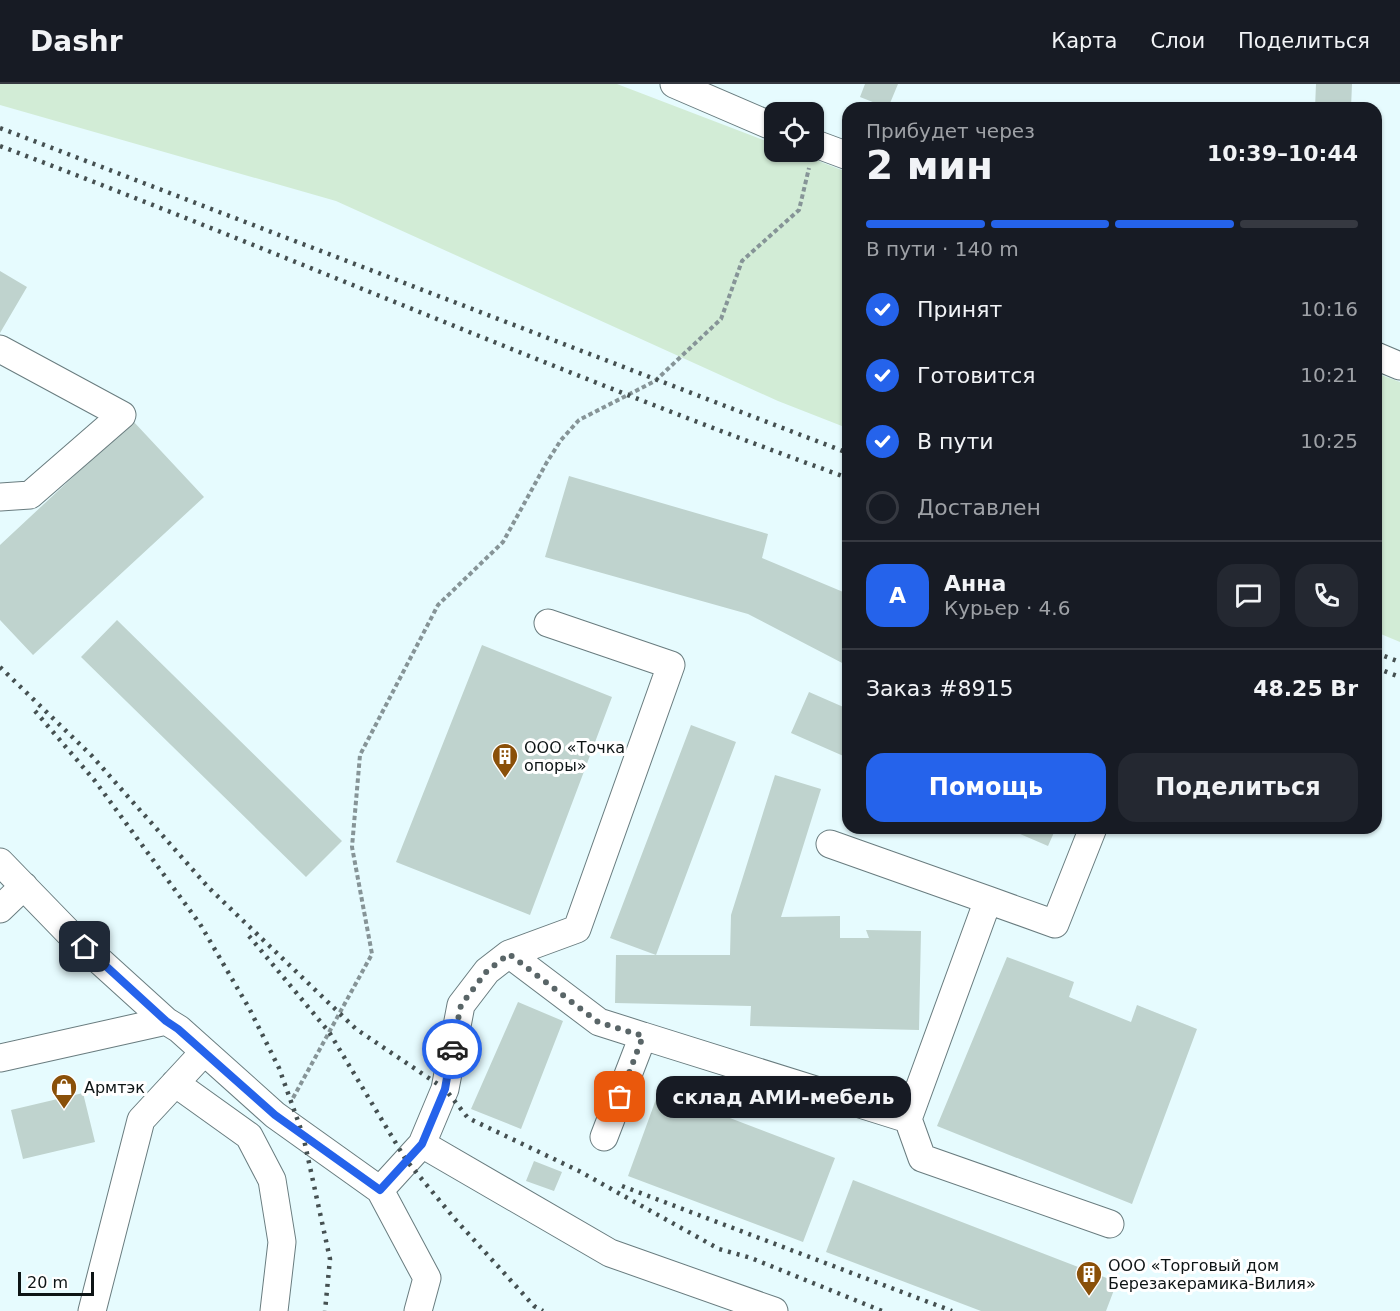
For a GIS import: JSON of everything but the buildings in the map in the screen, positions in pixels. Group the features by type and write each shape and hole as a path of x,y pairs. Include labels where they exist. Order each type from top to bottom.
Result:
{"street":[{"path":"691,87 764,122"},
{"path":"824,153 842,155"},
{"path":"0,349 122,415 30,495 0,497"},
{"path":"1382,358 1400,366"},
{"path":"380,1190 422,1144 445,1089 461,1005 487,971 509,954 577,928 671,665 548,623"},
{"path":"830,844 1055,924 1091,834"},
{"path":"0,862 69,933 166,1021 275,1115 380,1190 427,1278 418,1311"},
{"path":"0,909 24,886"},
{"path":"988,900 909,1119 922,1158 1110,1224"},
{"path":"509,954 598,1022 909,1119"},
{"path":"0,1058 166,1021"},
{"path":"604,1137 643,1036"},
{"path":"92,1311 141,1120 204,1052"},
{"path":"175,1083 249,1136 272,1180 282,1242 274,1311"},
{"path":"422,1144 610,1252 774,1311"}],"path":[{"path":"275,1115 291,1102 372,954 352,847 360,755 438,604 503,542 561,440 579,420 655,381 721,319 742,261 799,210 810,162"}],"green space":[{"path":"0,84 617,84 764,140 764,162 821,162 842,170 842,426 778,401 336,201 0,105"},
{"path":"1382,375 1400,382 1400,642 1382,634"}],"railway":[{"path":"0,128 842,451"},
{"path":"0,146 635,398 842,476"},
{"path":"1382,655 1400,662"},
{"path":"0,667 92,756 209,888 356,1029 445,1089 468,1118 579,1171 719,1249 751,1258 882,1311"},
{"path":"1382,670 1400,677"},
{"path":"35,711 95,781 200,924 249,1008 279,1068 303,1135 330,1259 325,1311"},
{"path":"249,936 329,1032 406,1160 454,1218 534,1306 543,1311"},
{"path":"622,1186 952,1311"}],"way so far":[{"path":"452,1049 461,1005 487,971 509,954 598,1022 643,1036 620,1097"}],"place":[{"name":"ООО «Точка опоры»","path":"505,779"},
{"name":"склад АМИ-мебель","path":"620,1097"},
{"name":"Армтэк","path":"64,1110"},
{"name":"ООО «Торговый дом Березакерамика-Вилия»","path":"1089,1297"}],"route":[{"path":"85,947 275,1115 380,1190 422,1144 445,1089 452,1049"}]}
